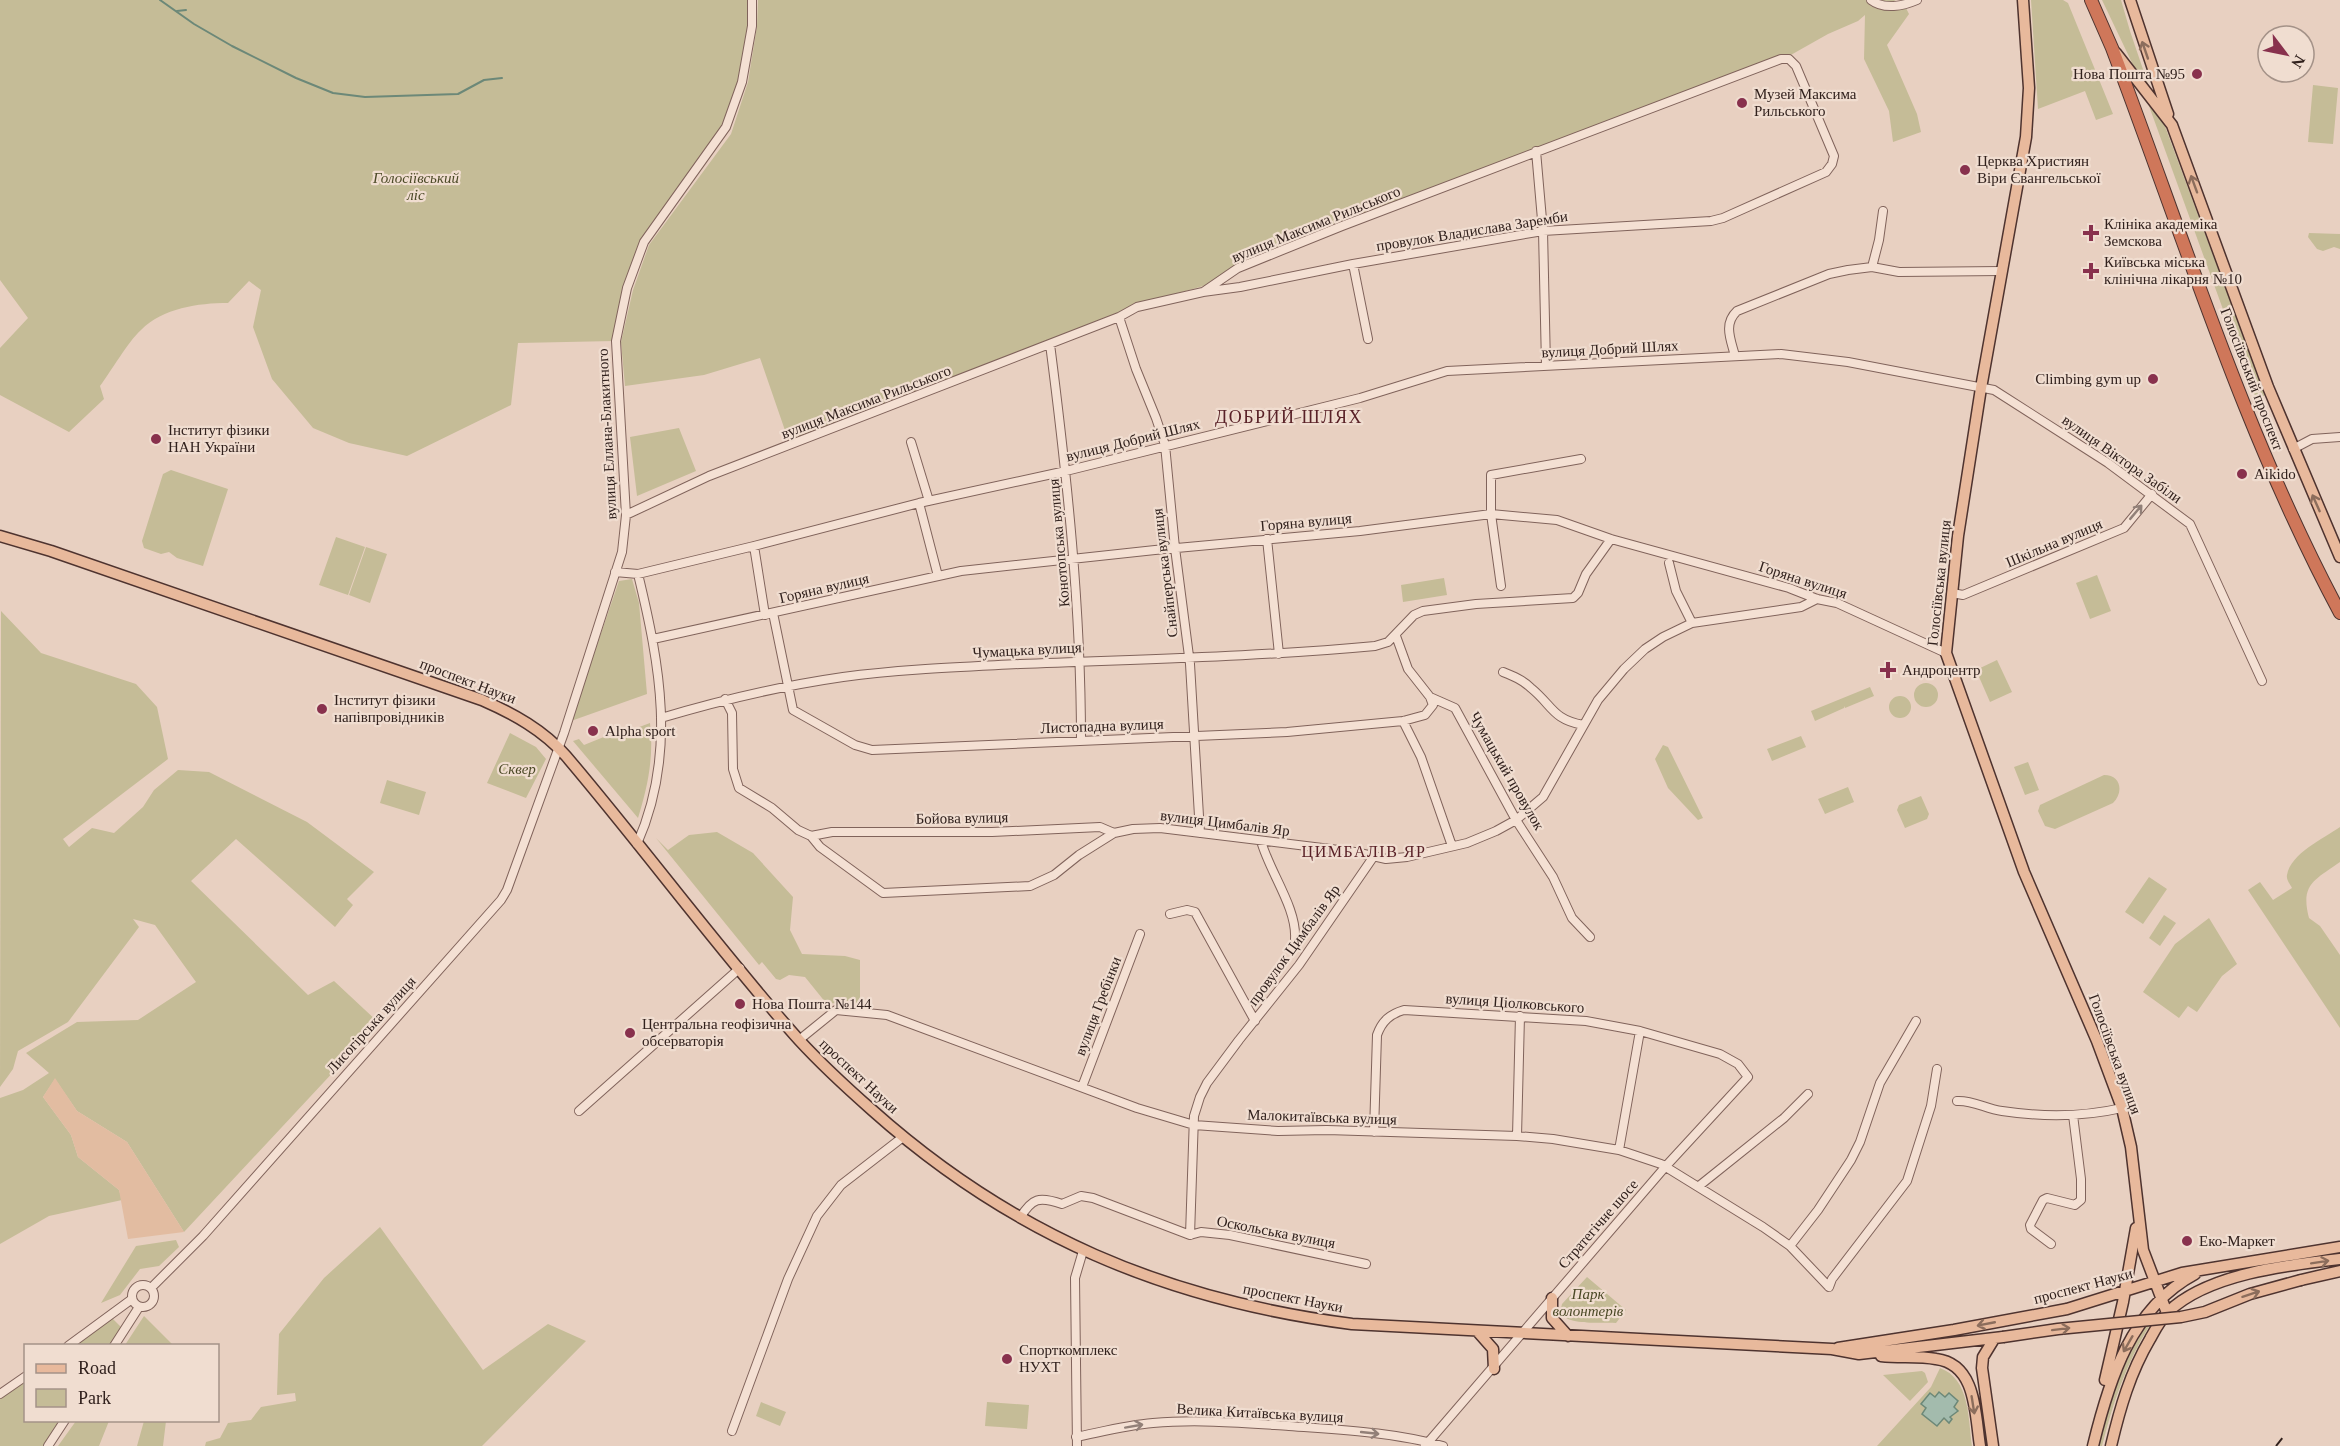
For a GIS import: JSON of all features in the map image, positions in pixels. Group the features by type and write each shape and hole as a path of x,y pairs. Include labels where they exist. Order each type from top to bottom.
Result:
{"highway":[{"name":"Голосіївський проспект","path":"2091,0 2112,48 2241,398 2306,546 2340,613"}],"main road":[{"name":"Голосіївська вулиця","path":"2023,0 2029,88 2028,114 1958,536 1946,653 2024,872 2097,1041 2122,1108 2130,1147 2143,1250 2167,1313"},
{"path":"2130,0 2172,125"},
{"name":"Голосіївський проспект","path":"2112,48 2172,125 2241,316 2293,448 2340,557"},
{"name":"проспект Науки","path":"0,536 51,551 482,700 520,718 558,747 799,1040 903,1137 946,1170 1020,1218 1083,1251 1159,1281 1210,1297 1280,1313 1352,1324 1832,1350 1859,1354 2058,1329 2181,1317 2205,1312 2250,1294 2340,1271"},
{"name":"Голосіївська вулиця","path":"2104,1402 2105,1381 2125,1292 2138,1213"},
{"name":"проспект Науки","path":"1832,1350 1855,1344 2067,1309 2182,1273 2340,1247"},
{"path":"2110,1446 2133,1371 2167,1313 2185,1299 2223,1281 2281,1268 2340,1259"},
{"path":"2093,1446 2104,1402 2122,1354 2147,1314 2162,1296 2185,1279 2201,1271"},
{"path":"1552,1298 1552,1318 1568,1336"},
{"path":"1479,1332 1493,1349 1494,1369"},
{"path":"1994,1446 1982,1368 1983,1357 1999,1338"},
{"path":"1859,1354 1937,1359 1959,1369 1970,1386 1980,1446"}],"street":[{"name":"вулиця Еллана-Блакитного","path":"558,747 624,539 626,515 616,341 627,288 644,242 726,127 742,82 752,26 752,0"},
{"path":"1871,0 1881,5 1893,6 1917,0"},
{"name":"вулиця Максима Рильського","path":"626,515 709,476 1119,317 1137,307 1203,292 1238,268 1536,151 1781,59 1789,59 1796,66 1834,154"},
{"path":"1536,151 1543,231 1546,365"},
{"name":"провулок Владислава Заремби","path":"1203,292 1543,231 1711,221 1723,218 1826,172 1832,164 1834,154"},
{"path":"1872,267 1879,240 1882,211"},
{"path":"1353,264 1368,339"},
{"path":"1735,356 1728,326 1730,319 1737,311 1829,274 1872,267 1899,272 2002,271"},
{"name":"Снайперська вулиця","path":"1119,317 1165,445 1190,664 1200,833"},
{"name":"Конотопська вулиця","path":"1050,344 1075,560 1081,661 1081,740"},
{"name":"вулиця Добрий Шлях","path":"615,572 638,573 924,502 1066,471 1360,399 1447,371 1772,354 1810,357 1981,388"},
{"name":"вулиця Віктора Забіли","path":"1981,388 2003,393 2152,494 2190,524 2262,681"},
{"path":"2293,448 2312,439 2340,438"},
{"path":"912,442 938,576"},
{"path":"1501,586 1491,514 1491,475 1581,459"},
{"name":"Шкільна вулиця","path":"1952,593 1963,595 2124,528 2152,494"},
{"name":"Горяна вулиця","path":"653,639 962,571 1387,528 1491,514 1557,520 1611,539 1790,588 1817,599 1837,603 1946,653"},
{"path":"1396,636 1414,615 1423,611 1476,604 1574,598 1586,574 1611,539"},
{"path":"1267,540 1278,654"},
{"name":"Листопадна вулиця","path":"754,546 793,710 855,745 872,750 1287,732 1403,721 1425,715 1430,711 1433,705 1430,697"},
{"path":"1669,563 1676,591 1692,623"},
{"path":"637,844 650,813 660,768 662,718 653,639 638,573"},
{"name":"вулиця Цимбалів Яр","path":"725,699 732,714 732,769 740,788 772,808 798,830 811,836 820,847 878,890 894,893 1030,886 1054,875 1079,855 1114,833 1133,828 1160,828 1354,852 1386,859 1407,857 1467,843 1516,820 1543,797 1598,700 1623,669 1663,637 1692,623 1801,607 1817,599"},
{"name":"Чумацька вулиця","path":"662,718 725,699 845,677 930,668 1278,654 1375,646 1388,642 1396,636"},
{"name":"Чумацький провулок","path":"1396,636 1408,669 1430,697 1455,708 1516,820 1542,858 1572,918 1590,937"},
{"path":"1503,672 1527,684 1566,722 1583,725"},
{"path":"1403,721 1421,757 1452,846"},
{"name":"Лисогірська вулиця","path":"151,1288 203,1236 501,900 507,890 558,747"},
{"name":"Бойова вулиця","path":"811,836 832,832 992,832 1100,827 1114,833"},
{"name":"провулок Цимбалів Яр","path":"1261,841 1272,873 1288,903 1296,927 1295,939"},
{"name":"провулок Цимбалів Яр","path":"1190,1235 1194,1125 1197,1108 1207,1083 1299,965 1374,856"},
{"name":"провулок Цимбалів Яр","path":"1170,914 1186,910 1195,912 1255,1021"},
{"name":"вулиця Гребінки","path":"1082,1087 1140,934"},
{"path":"579,1111 740,968"},
{"name":"Малокитаївська вулиця","path":"799,1040 836,1010 887,1015 1146,1111 1194,1125 1278,1131 1517,1136 1553,1139 1619,1150 1666,1166 1699,1186 1790,1246 1829,1287 1906,1181 1931,1106 1937,1069"},
{"name":"вулиця Ціолковського","path":"1374,1132 1375,1049 1380,1027 1393,1013 1404,1010 1586,1021 1640,1031 1720,1054 1738,1064 1748,1077"},
{"path":"1517,1136 1520,1016"},
{"path":"1790,1246 1818,1210 1851,1160 1860,1142 1880,1083 1916,1021"},
{"path":"1619,1150 1640,1031"},
{"name":"Стратегічне шосе","path":"1427,1444 1494,1369 1666,1166 1748,1077"},
{"path":"1699,1186 1784,1118 1808,1094"},
{"path":"1957,1101 1966,1101 2000,1111 2073,1115 2122,1108"},
{"path":"2051,1244 2031,1229 2030,1225 2043,1200 2047,1198 2074,1205 2081,1200 2081,1179 2073,1115"},
{"path":"732,1431 788,1279 817,1216 841,1185 903,1137"},
{"name":"Оскольська вулиця","path":"1020,1218 1029,1203 1044,1199 1062,1204 1081,1196 1099,1200 1190,1235 1201,1232 1230,1235 1366,1264"},
{"path":"1077,1441 1075,1278 1083,1251"},
{"path":"71,1344 132,1299 134,1289 139,1286 148,1286 154,1296 153,1302 149,1306 139,1307"},
{"path":"132,1299 139,1307"},
{"path":"115,1344 139,1307"},
{"path":"112,1314 117,1313 122,1316 125,1328"},
{"path":"0,1394 24,1377"},
{"path":"48,1446 64,1422"},
{"name":"Велика Китаївська вулиця","path":"1077,1441 1150,1423 1176,1422 1348,1430 1390,1435 1443,1446"}],"green space":[{"name":"Голосіївський ліс","path":"0,0 750,0 750,26 739,81 725,126 642,241 614,341 518,343 511,405 407,456 349,443 313,428 272,379 253,327 261,290 249,281 228,303 182,308 160,316 141,330 100,386 104,399 69,432 0,395 0,348 28,318 0,280"},
{"path":"758,0 1896,0 1880,8 1890,11 1906,8 1909,14 1887,45 1917,114 1921,132 1893,142 1889,111 1864,59 1865,15 1858,21 1828,34 1789,56 1343,223 1210,284 1134,306 1117,315 789,442 760,358 704,375 625,386 621,342 633,290 649,245 731,134 748,82 757,26"},
{"path":"2031,0 2063,0 2068,3 2113,114 2096,120 2085,91 2038,109"},
{"path":"2102,0 2121,0 2149,87 2134,67"},
{"path":"2313,85 2338,88 2333,144 2308,142"},
{"path":"2149,106 2163,121 2265,395 2256,400"},
{"path":"2309,233 2340,234 2340,249 2334,247 2323,251 2317,249 2308,237"},
{"path":"679,428 696,471 637,496 630,437"},
{"path":"171,470 228,489 203,566 177,558 169,552 161,554 144,548 142,541 163,474"},
{"path":"336,537 365,547 348,595 319,585"},
{"path":"366,547 387,554 370,603 349,595"},
{"path":"2097,575 2111,611 2090,619 2076,583"},
{"path":"1444,578 1447,595 1403,602 1401,585"},
{"path":"632,579 639,603 647,694 571,721 619,581"},
{"path":"1,611 41,653 136,684 157,707 168,759 63,839 69,847 92,828 114,833 143,807 154,790 178,770 209,772 307,822 374,872 347,899 353,905 335,927 236,839 191,881 308,995 334,981 379,1023 184,1232 127,1142 77,1111 55,1079 43,1097 71,1135 78,1157 119,1190 122,1200 49,1216 0,1244 0,1098 23,1090 49,1073 26,1053 77,1022 138,1020 196,982 155,925 133,919 139,927 68,1022 18,1051 13,1069 0,1087"},
{"path":"1997,660 2012,692 1990,702 1976,670"},
{"path":"1926,683 1934,687 1938,695 1934,703 1926,707 1918,703 1914,695 1918,687"},
{"path":"1870,687 1874,696 1845,708 1844,706 1815,721 1811,711"},
{"path":"1896,696 1904,696 1911,703 1911,711 1904,718 1896,718 1889,711 1889,703"},
{"path":"650,723 649,771 638,818 573,741 579,739 584,745 616,732 618,735"},
{"name":"Сквер","path":"510,733 536,747 546,759 526,798 487,783"},
{"path":"1801,736 1806,747 1772,761 1767,749"},
{"path":"1663,745 1668,747 1703,818 1698,820 1668,788 1655,759"},
{"path":"2028,762 2039,790 2025,795 2014,767"},
{"path":"2104,775 2114,778 2119,785 2119,794 2113,803 2055,829 2045,826 2038,811 2040,805"},
{"path":"387,780 426,792 419,815 380,803"},
{"path":"1848,787 1854,802 1825,814 1818,799"},
{"path":"1921,796 1929,814 1927,819 1905,828 1897,810 1899,805"},
{"path":"2340,827 2340,862 2312,884 2308,890 2307,907 2309,918 2320,926 2340,955 2340,1028 2248,890 2260,882 2273,900 2292,888 2287,875 2295,860 2309,847"},
{"path":"717,832 753,853 793,897 790,930 802,954 845,956 860,960 860,1004 826,1003 805,977 789,975 780,980 776,979 762,962 759,965 656,838 668,850 689,835"},
{"path":"2149,877 2167,889 2143,924 2125,912"},
{"path":"2164,915 2176,923 2160,946 2149,938"},
{"path":"2209,918 2237,964 2222,976 2197,1012 2188,1006 2179,1018 2143,992 2175,944"},
{"path":"380,1227 483,1370 548,1324 586,1341 482,1446 205,1446 206,1442 220,1438 228,1423 251,1420 261,1407 296,1401 295,1393 277,1395 279,1334 324,1278"},
{"path":"176,1240 179,1247 159,1266 140,1269 120,1295 101,1303 136,1246"},
{"name":"Парк волонтерів","path":"1587,1277 1626,1310 1616,1323 1578,1322 1560,1313 1562,1304"},
{"path":"110,1316 122,1328 111,1344 74,1344"},
{"path":"144,1316 172,1344 126,1344"},
{"path":"2147,1325 2150,1325 2127,1369 2102,1446 2099,1446 2118,1383 2130,1354"},
{"path":"1940,1368 1950,1373 1962,1390 1968,1412 1972,1446 1877,1446 1931,1387"},
{"path":"1922,1371 1928,1382 1910,1401 1883,1375"},
{"path":"24,1381 24,1422 60,1422 45,1446 0,1446 0,1399"},
{"path":"761,1402 786,1412 780,1426 756,1416"},
{"path":"987,1402 1029,1405 1027,1429 985,1426"},
{"path":"75,1422 109,1422 99,1446 58,1446"},
{"path":"144,1422 166,1422 163,1446 137,1446"}],"sand":[{"path":"55,1078 77,1111 127,1142 184,1232 128,1239 119,1190 78,1157 71,1135 43,1097"}],"shaded area":[{"path":"1939,1392 1945,1397 1949,1393 1958,1401 1954,1407 1958,1411 1950,1417 1952,1419 1949,1423 1944,1418 1937,1426 1922,1414 1926,1408 1921,1404 1930,1393 1935,1397"}],"waterway":[{"path":"160,0 194,24 232,46 296,78 333,93 365,97 458,94 484,80 502,78"},
{"path":"177,11 186,10"}],"railway":[{"path":"2276,1446 2284,1436"}],"place":[{"name":"Нова Пошта №95","path":"2197,74"},
{"name":"Музей Максима Рильського","path":"1742,103"},
{"name":"Церква Християн Віри Євангельської","path":"1965,170"},
{"name":"Клініка академіка Земскова","path":"2091,233"},
{"name":"Київська міська клінічна лікарня №10","path":"2091,271"},
{"name":"Climbing gym up","path":"2153,379"},
{"name":"Інститут фізики НАН України","path":"156,439"},
{"name":"Aikido","path":"2242,474"},
{"name":"Андроцентр","path":"1888,670"},
{"name":"Інститут фізики напівпровідників","path":"322,709"},
{"name":"Alpha sport","path":"593,731"},
{"name":"Нова Пошта №144","path":"740,1004"},
{"name":"Центральна геофізична обсерваторія","path":"630,1033"},
{"name":"Еко-Маркет","path":"2187,1241"},
{"name":"Спорткомплекс НУХТ","path":"1007,1359"}],"district":[{"name":"ДОБРИЙ ШЛЯХ","path":"1289,417"},
{"name":"ЦИМБАЛІВ ЯР","path":"1364,851"}]}
